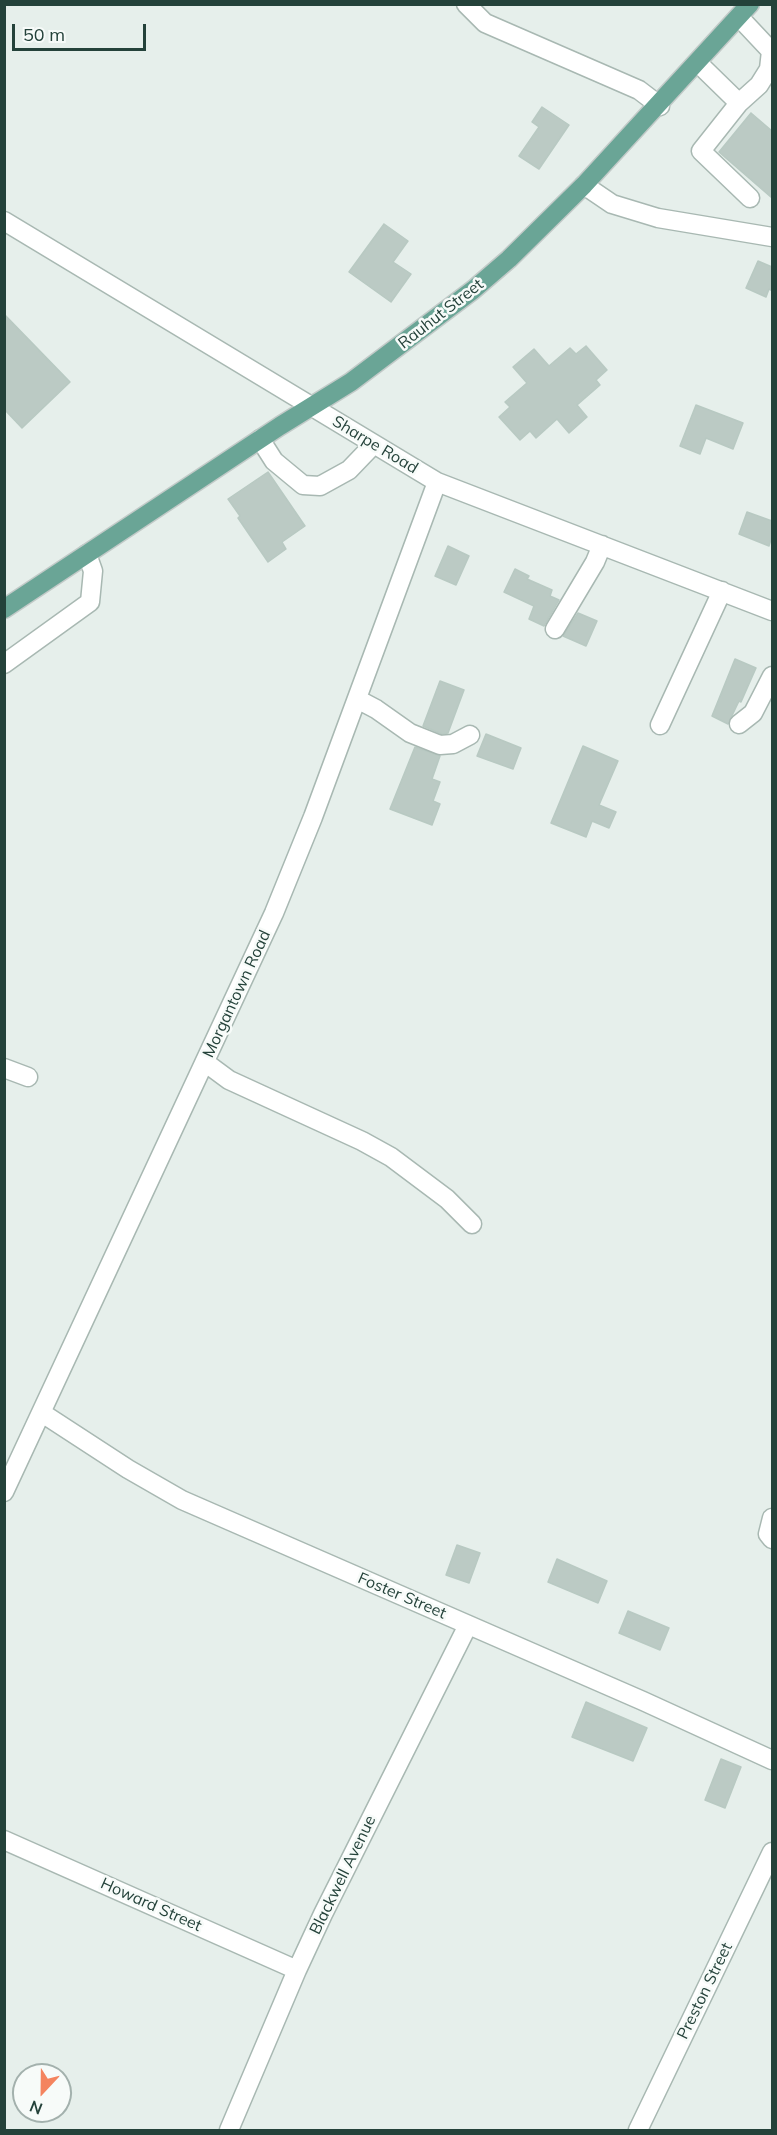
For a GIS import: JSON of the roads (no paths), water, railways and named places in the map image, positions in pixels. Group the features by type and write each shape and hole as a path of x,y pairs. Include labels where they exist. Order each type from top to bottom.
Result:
{"main road":[{"name":"Rauhut Street","path":"4,609 260,439 351,382 473,290 584,185 660,106 745,11"}],"street":[{"path":"466,4 485,23 639,90 660,106"},
{"path":"745,11 771,51 766,88 739,103 701,151 750,198"},
{"path":"698,63 739,103"},
{"path":"584,185 612,204 658,218 772,237"},
{"name":"Sharpe Road","path":"4,221 437,482 772,611"},
{"path":"260,439 274,461 303,485 320,486 350,470 374,444"},
{"name":"Morgantown Road","path":"4,1492 274,914 313,817 437,482"},
{"path":"555,629 595,562 602,545"},
{"path":"4,664 90,602 93,571 83,556"},
{"path":"660,725 722,591"},
{"path":"739,724 753,713 772,676"},
{"path":"357,699 376,709 410,733 440,745 453,744 470,735"},
{"path":"206,1063 229,1080 362,1141 391,1157 447,1199 472,1224"},
{"path":"4,1068 28,1077"},
{"name":"Foster Street","path":"42,1413 128,1469 182,1500 643,1701 772,1760"},
{"path":"772,1518 768,1534 772,1539"},
{"name":"Blackwell Avenue","path":"229,2130 323,1914 468,1625"},
{"name":"Howard Street","path":"4,1840 297,1970"},
{"name":"Preston Street","path":"638,2130 772,1852"}]}
